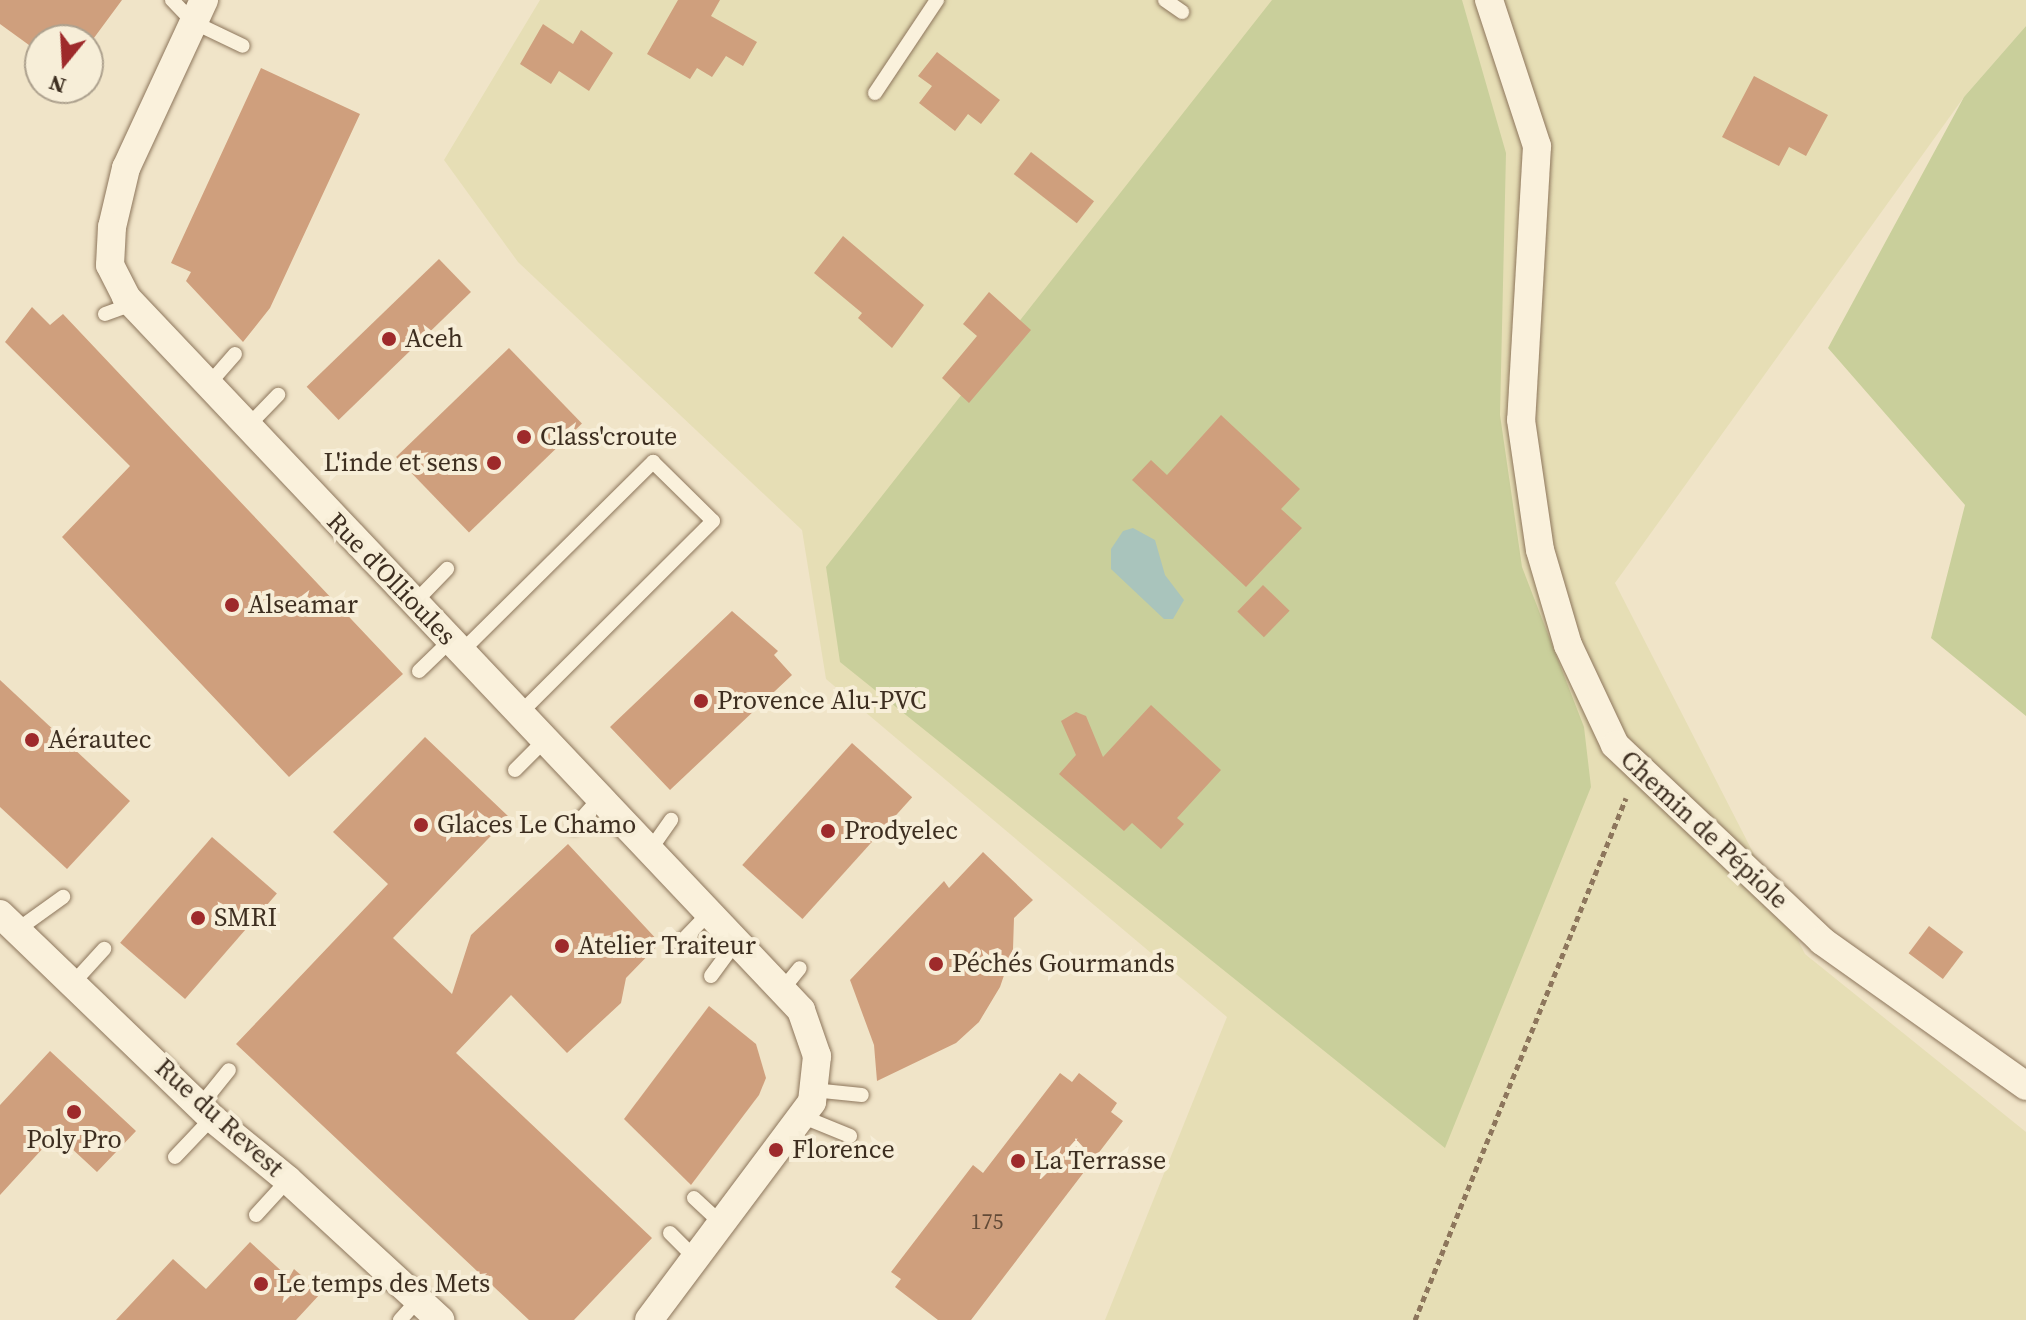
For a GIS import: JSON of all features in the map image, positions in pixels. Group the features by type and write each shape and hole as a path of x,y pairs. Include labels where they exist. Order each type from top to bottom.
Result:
{"street":[{"name":"Chemin de Pépiole","path":"1489,0 1537,146 1521,420 1540,550 1568,645 1615,745 1822,941 2026,1086"},
{"name":"Rue d'Ollioules","path":"198,11 126,168 112,227 110,265 133,304 208,385 413,605 520,713 801,1010 817,1056 813,1090 801,1116"},
{"name":"Rue du Revest","path":"9,922 206,1112 288,1180 409,1310 440,1320"},
{"path":"649,1320 801,1116"}],"lane":[{"path":"172,0 198,11 243,46"},
{"path":"875,93 937,0"},
{"path":"1165,0 1182,12"},
{"path":"105,314 133,304"},
{"path":"208,385 235,354"},
{"path":"247,427 278,395"},
{"path":"419,671 455,647 653,462 713,521 520,713"},
{"path":"413,605 447,569"},
{"path":"515,770 545,740"},
{"path":"574,827 600,798"},
{"path":"650,850 671,820"},
{"path":"9,922 63,897"},
{"path":"680,943 709,913"},
{"path":"711,976 736,942"},
{"path":"74,982 104,949"},
{"path":"782,990 800,968"},
{"path":"175,1157 206,1112 229,1070"},
{"path":"813,1090 862,1095"},
{"path":"801,1116 850,1136"},
{"path":"256,1215 288,1180"},
{"path":"694,1198 721,1223"},
{"path":"670,1233 695,1258"}],"path":[{"path":"1415,1320 1639,767"}],"shaded area":[{"path":"540,0 2026,0 2026,26 1964,97 1615,583 1805,954 2026,1132 2026,1320 1105,1320 1227,1017 826,679 802,530 518,262 444,160"}],"green space":[{"path":"1272,0 1462,0 1506,153 1500,415 1522,567 1584,727 1591,787 1445,1148 840,662 826,567"},
{"path":"2026,26 2026,716 1931,638 1965,505 1828,348 1964,97"}],"water":[{"path":"1133,528 1155,540 1165,575 1184,600 1173,619 1164,619 1111,569 1111,549 1123,531"}],"building":[{"path":"0,0 122,0 104,24 24,24 24,41 0,24"},
{"path":"678,0 720,0 711,16 757,42 743,66 726,56 712,77 697,68 690,79 647,54"},
{"path":"543,24 573,44 581,30 613,53 589,91 559,71 551,84 520,64"},
{"path":"937,52 1000,100 981,124 968,114 955,131 919,103 932,86 918,76"},
{"path":"261,68 360,114 270,308 243,342 186,281 191,272 171,263"},
{"path":"1754,76 1828,115 1806,156 1789,147 1779,166 1722,137"},
{"path":"1031,152 1094,201 1077,223 1014,174"},
{"path":"843,236 924,305 892,348 858,318 862,313 814,273"},
{"name":"Aceh","path":"439,259 471,292 339,420 307,387"},
{"path":"989,292 1031,330 969,403 942,378 977,336 963,324"},
{"name":"Alseamar","path":"32,307 50,325 63,314 403,674 289,777 62,537 130,466 5,342"},
{"path":"509,348 582,424 469,533 396,457"},
{"path":"1221,415 1300,489 1281,509 1302,528 1246,587 1132,480 1151,460 1167,475"},
{"path":"1263,585 1290,611 1264,637 1237,612"},
{"name":"Provence Alu-PVC","path":"732,611 778,651 774,655 792,675 670,790 610,727"},
{"name":"Aérautec","path":"0,680 130,801 67,869 0,807"},
{"path":"1151,705 1221,770 1177,818 1184,824 1161,849 1132,823 1124,831 1059,774 1076,755 1061,721 1076,712 1086,716 1103,757"},
{"path":"425,737 509,817 393,938 452,994 471,935 568,844 660,943 626,978 621,1003 567,1053 511,995 456,1053 652,1238 574,1320 529,1320 236,1044 388,884 333,832"},
{"name":"Prodyelec","path":"852,743 912,797 802,919 742,865"},
{"name":"SMRI","path":"212,837 277,893 185,999 120,943"},
{"name":"Péchés Gourmands","path":"983,852 1033,900 1014,918 1013,949 1000,987 979,1022 956,1043 877,1081 874,1045 850,980 944,881 949,888"},
{"path":"1929,926 1963,952 1943,979 1909,953"},
{"path":"709,1006 756,1044 766,1078 759,1095 691,1185 624,1119"},
{"name":"Poly Pro","path":"50,1051 136,1131 97,1172 56,1134 0,1195 0,1105"},
{"path":"1060,1073 1072,1082 1079,1073 1117,1103 1111,1112 1123,1121 971,1320 938,1320 895,1287 901,1279 891,1272 973,1165 983,1173"},
{"name":"Le temps des Mets","path":"250,1242 289,1278 294,1269 321,1293 296,1320 116,1320 173,1259 206,1289"}],"place":[{"name":"Aceh","path":"389,339"},
{"name":"Class'croute","path":"524,437"},
{"name":"L'inde et sens","path":"494,463"},
{"name":"Alseamar","path":"232,605"},
{"name":"Provence Alu-PVC","path":"701,701"},
{"name":"Aérautec","path":"32,740"},
{"name":"Glaces Le Chamo","path":"421,825"},
{"name":"Prodyelec","path":"828,831"},
{"name":"SMRI","path":"198,918"},
{"name":"Atelier Traiteur","path":"562,946"},
{"name":"Péchés Gourmands","path":"936,964"},
{"name":"Poly Pro","path":"74,1112"},
{"name":"Florence","path":"776,1150"},
{"name":"La Terrasse","path":"1018,1161"},
{"name":"Le temps des Mets","path":"261,1284"}]}
